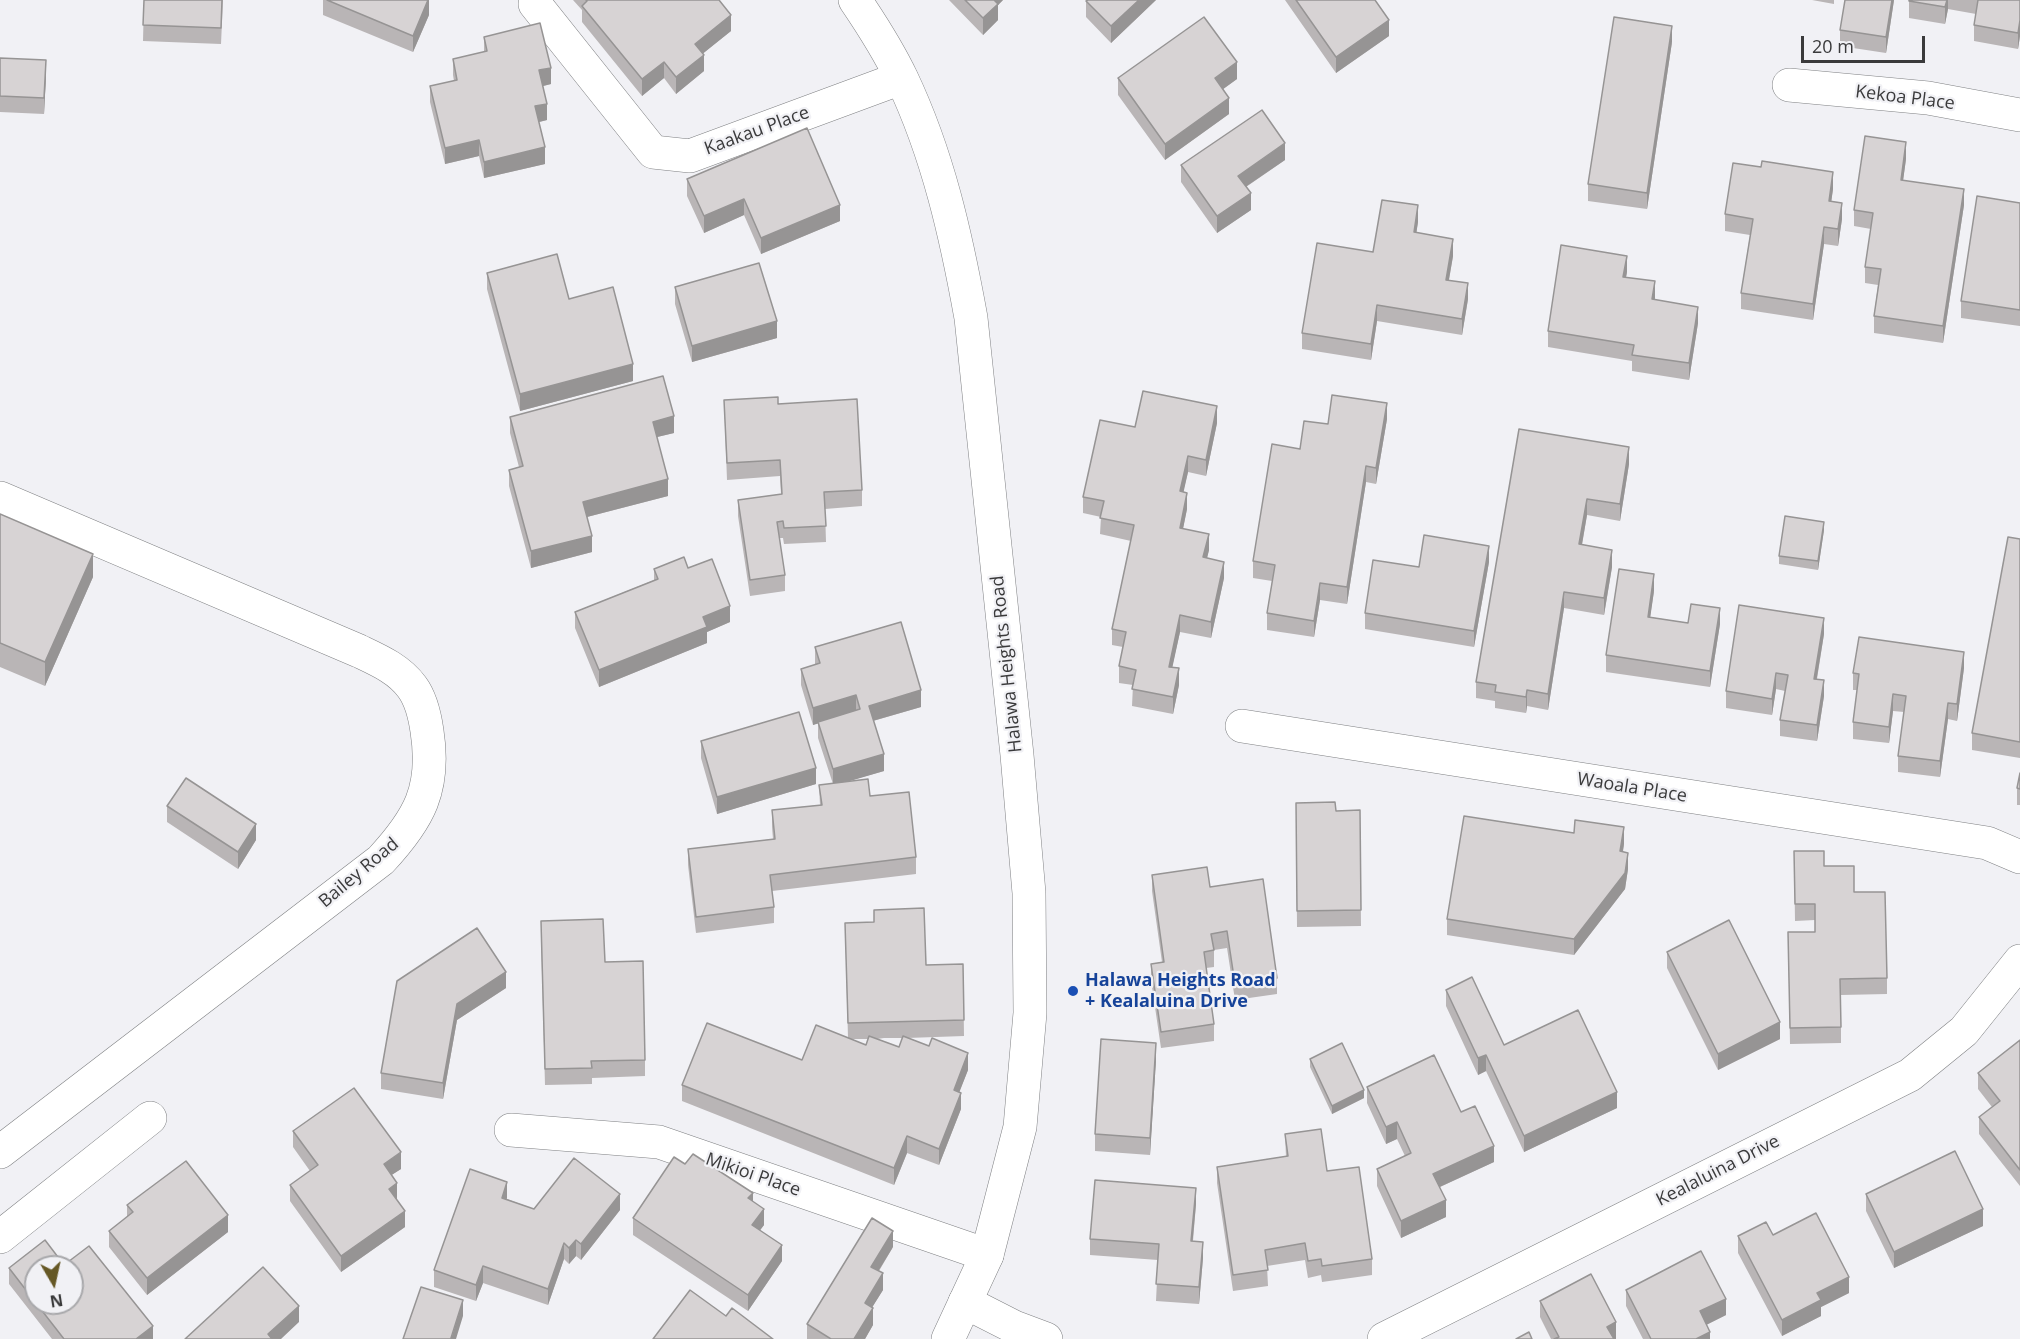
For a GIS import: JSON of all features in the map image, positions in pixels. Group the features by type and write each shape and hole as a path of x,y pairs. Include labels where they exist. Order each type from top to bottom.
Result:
{"street":[{"name":"Halawa Heights Road","path":"855,0 901,78 926,136 958,246 971,318 1017,755 1029,893 1030,1013 1020,1127 987,1255 948,1339"},
{"name":"Kaakau Place","path":"535,4 653,152 690,156 901,78"},
{"name":"Kekoa Place","path":"1789,85 1928,98 2020,115"},
{"name":"Bailey Road","path":"0,498 390,666 413,688 425,718 430,751 429,780 419,808 403,836 381,860 0,1152"},
{"name":"Waoala Place","path":"1242,726 1988,843 2020,857"},
{"name":"Kealaluina Drive","path":"1384,1339 1910,1075 1964,1031 2020,961"},
{"path":"0,1237 150,1118"},
{"name":"Mikioi Place","path":"511,1130 659,1142 987,1255"},
{"path":"965,1302 1014,1328 1046,1339"}],"building":[{"path":"144,0 222,0 221,28 143,25"},
{"path":"327,0 428,0 413,36"},
{"path":"586,0 719,0 731,15 695,44 704,55 676,77 664,62 642,79 582,6"},
{"path":"965,0 994,0 998,4 983,18"},
{"path":"1139,0 1111,26 1086,1"},
{"path":"1296,0 1375,0 1389,20 1336,57"},
{"path":"1845,0 1892,0 1886,37 1840,30"},
{"path":"1909,0 1947,0 1945,7"},
{"path":"1978,0 2020,0 2018,33 1974,25"},
{"path":"1204,17 1237,62 1215,78 1229,98 1165,144 1118,78"},
{"path":"1614,17 1672,26 1647,193 1588,184"},
{"path":"540,23 551,68 539,70 547,104 535,106 545,147 484,162 479,140 445,148 430,86 457,80 453,59 487,51 484,37"},
{"path":"0,58 46,60 44,98 0,96"},
{"path":"1262,110 1285,143 1238,176 1251,193 1217,216 1181,165"},
{"path":"807,128 840,205 761,238 744,199 704,216 687,179"},
{"path":"1865,136 1906,142 1901,180 1964,189 1943,326 1874,316 1881,269 1865,267 1873,213 1854,210"},
{"path":"1762,161 1833,172 1829,201 1842,203 1838,229 1824,227 1813,304 1741,293 1753,219 1725,214 1733,163 1761,167"},
{"path":"1977,196 2020,203 2020,310 1961,301"},
{"path":"1382,200 1418,205 1414,232 1453,239 1446,280 1468,283 1462,319 1377,305 1371,344 1302,333 1317,243 1373,252"},
{"path":"1561,245 1627,256 1623,277 1655,281 1652,299 1698,307 1689,363 1632,355 1634,345 1548,331"},
{"path":"557,254 569,299 613,287 633,364 520,394 487,273"},
{"path":"759,263 777,321 692,346 675,287"},
{"path":"663,376 674,416 653,422 668,479 583,502 592,536 531,551 509,470 523,466 510,417"},
{"path":"1143,391 1217,406 1206,460 1188,456 1180,491 1187,493 1180,528 1209,534 1203,557 1224,562 1211,622 1180,615 1169,667 1179,668 1173,697 1132,689 1136,670 1119,666 1126,632 1112,629 1134,525 1100,518 1104,501 1083,497 1100,420 1135,427"},
{"path":"1332,395 1387,403 1376,468 1366,466 1347,587 1320,583 1314,621 1267,613 1275,565 1253,561 1272,444 1300,449 1304,421 1328,424"},
{"path":"778,397 778,404 857,399 862,490 824,492 826,526 784,528 783,521 777,522 785,575 750,580 738,500 782,494 780,460 727,463 724,400"},
{"path":"1519,429 1629,447 1620,504 1587,499 1579,544 1612,550 1604,598 1564,592 1548,694 1527,690 1526,697 1495,692 1496,685 1476,682"},
{"path":"0,514 93,554 45,662 0,643"},
{"path":"1785,516 1824,522 1818,561 1779,556"},
{"path":"1424,535 1489,546 1474,631 1365,613 1373,560 1419,567"},
{"path":"2008,537 2020,539 2020,742 1972,733"},
{"path":"684,557 688,568 712,559 730,606 703,617 707,627 599,670 575,612 658,579 654,569"},
{"path":"1619,569 1654,574 1648,617 1688,623 1691,604 1720,608 1710,671 1606,655"},
{"path":"1739,605 1824,618 1814,679 1824,680 1817,725 1780,720 1788,675 1776,673 1772,699 1726,691"},
{"path":"901,622 921,690 869,706 884,754 833,769 818,722 860,709 856,695 813,708 801,669 820,663 815,647"},
{"path":"1859,637 1964,652 1957,704 1948,703 1940,761 1898,756 1906,696 1893,694 1889,727 1853,722 1859,674 1853,673"},
{"path":"799,712 816,768 717,797 701,741"},
{"path":"2020,773 2020,789 2017,788"},
{"path":"186,778 256,824 238,852 167,806"},
{"path":"868,779 870,796 909,792 916,857 770,875 774,907 696,917 688,849 775,839 772,810 822,805 819,785"},
{"path":"1335,802 1336,811 1360,810 1361,910 1297,911 1296,803"},
{"path":"1464,816 1574,833 1575,820 1624,827 1620,851 1628,853 1625,873 1574,939 1447,919"},
{"path":"1794,851 1824,851 1824,866 1854,866 1854,892 1885,892 1887,978 1840,979 1841,1027 1790,1028 1788,932 1815,932 1815,904 1795,904"},
{"path":"1207,867 1210,887 1263,879 1277,978 1235,984 1227,931 1211,934 1214,950 1204,952 1214,1024 1161,1032 1151,964 1164,962 1152,875"},
{"path":"924,908 926,965 963,964 964,1020 848,1023 845,923 874,922 874,910"},
{"path":"603,919 605,962 643,961 645,1060 591,1061 592,1068 545,1069 541,921"},
{"path":"1729,920 1780,1022 1718,1054 1667,952"},
{"path":"477,928 506,972 457,1004 443,1083 381,1073 397,981"},
{"path":"1472,977 1504,1045 1578,1010 1617,1092 1524,1136 1486,1055 1478,1058 1446,990"},
{"path":"707,1023 802,1060 816,1025 866,1045 869,1036 899,1047 903,1036 929,1046 932,1038 968,1053 954,1090 961,1093 939,1149 907,1136 894,1168 682,1085"},
{"path":"1101,1039 1156,1043 1150,1138 1095,1134"},
{"path":"2020,1040 2020,1170 1979,1117 2000,1101 1978,1073"},
{"path":"1342,1043 1364,1090 1332,1106 1310,1059"},
{"path":"1434,1055 1461,1112 1475,1106 1494,1146 1433,1174 1446,1200 1401,1221 1377,1169 1411,1153 1397,1122 1386,1127 1367,1087"},
{"path":"354,1088 401,1152 384,1164 397,1183 389,1189 405,1211 341,1256 290,1185 318,1165 293,1131"},
{"path":"1321,1129 1327,1171 1359,1167 1372,1259 1322,1266 1321,1259 1308,1261 1305,1243 1265,1250 1268,1270 1233,1275 1217,1167 1288,1156 1285,1134"},
{"path":"1955,1151 1983,1209 1894,1252 1866,1194"},
{"path":"693,1154 753,1193 748,1198 764,1209 752,1225 782,1245 748,1295 633,1218 674,1157 685,1164"},
{"path":"574,1158 620,1194 581,1244 576,1240 569,1248 564,1243 548,1289 483,1266 476,1285 434,1270 470,1169 507,1182 502,1198 534,1209"},
{"path":"186,1161 228,1215 147,1278 109,1231 133,1212 127,1205"},
{"path":"1095,1180 1196,1188 1191,1241 1203,1242 1199,1287 1156,1284 1159,1244 1090,1239"},
{"path":"1816,1213 1849,1277 1817,1293 1821,1300 1782,1320 1738,1236 1766,1222 1773,1235"},
{"path":"872,1218 893,1231 871,1267 883,1273 865,1303 873,1308 854,1339 831,1339 807,1324"},
{"path":"45,1240 56,1255 26,1255"},
{"path":"89,1246 153,1326 136,1339 64,1339 45,1315 84,1315 84,1255 77,1255"},
{"path":"1701,1251 1726,1299 1700,1311 1710,1332 1696,1339 1651,1339 1626,1290"},
{"path":"24,1256 24,1287 9,1268"},
{"path":"263,1267 299,1306 268,1334 272,1339 185,1339"},
{"path":"1591,1274 1616,1322 1607,1327 1614,1339 1554,1339 1559,1337 1540,1301"},
{"path":"421,1287 463,1300 451,1338 453,1339 403,1339"},
{"path":"690,1290 726,1316 732,1308 773,1339 653,1339"},
{"path":"1529,1332 1532,1339 1516,1339"}],"place":[{"name":"Halawa Heights Road + Kealaluina Drive","path":"1073,991"}]}
